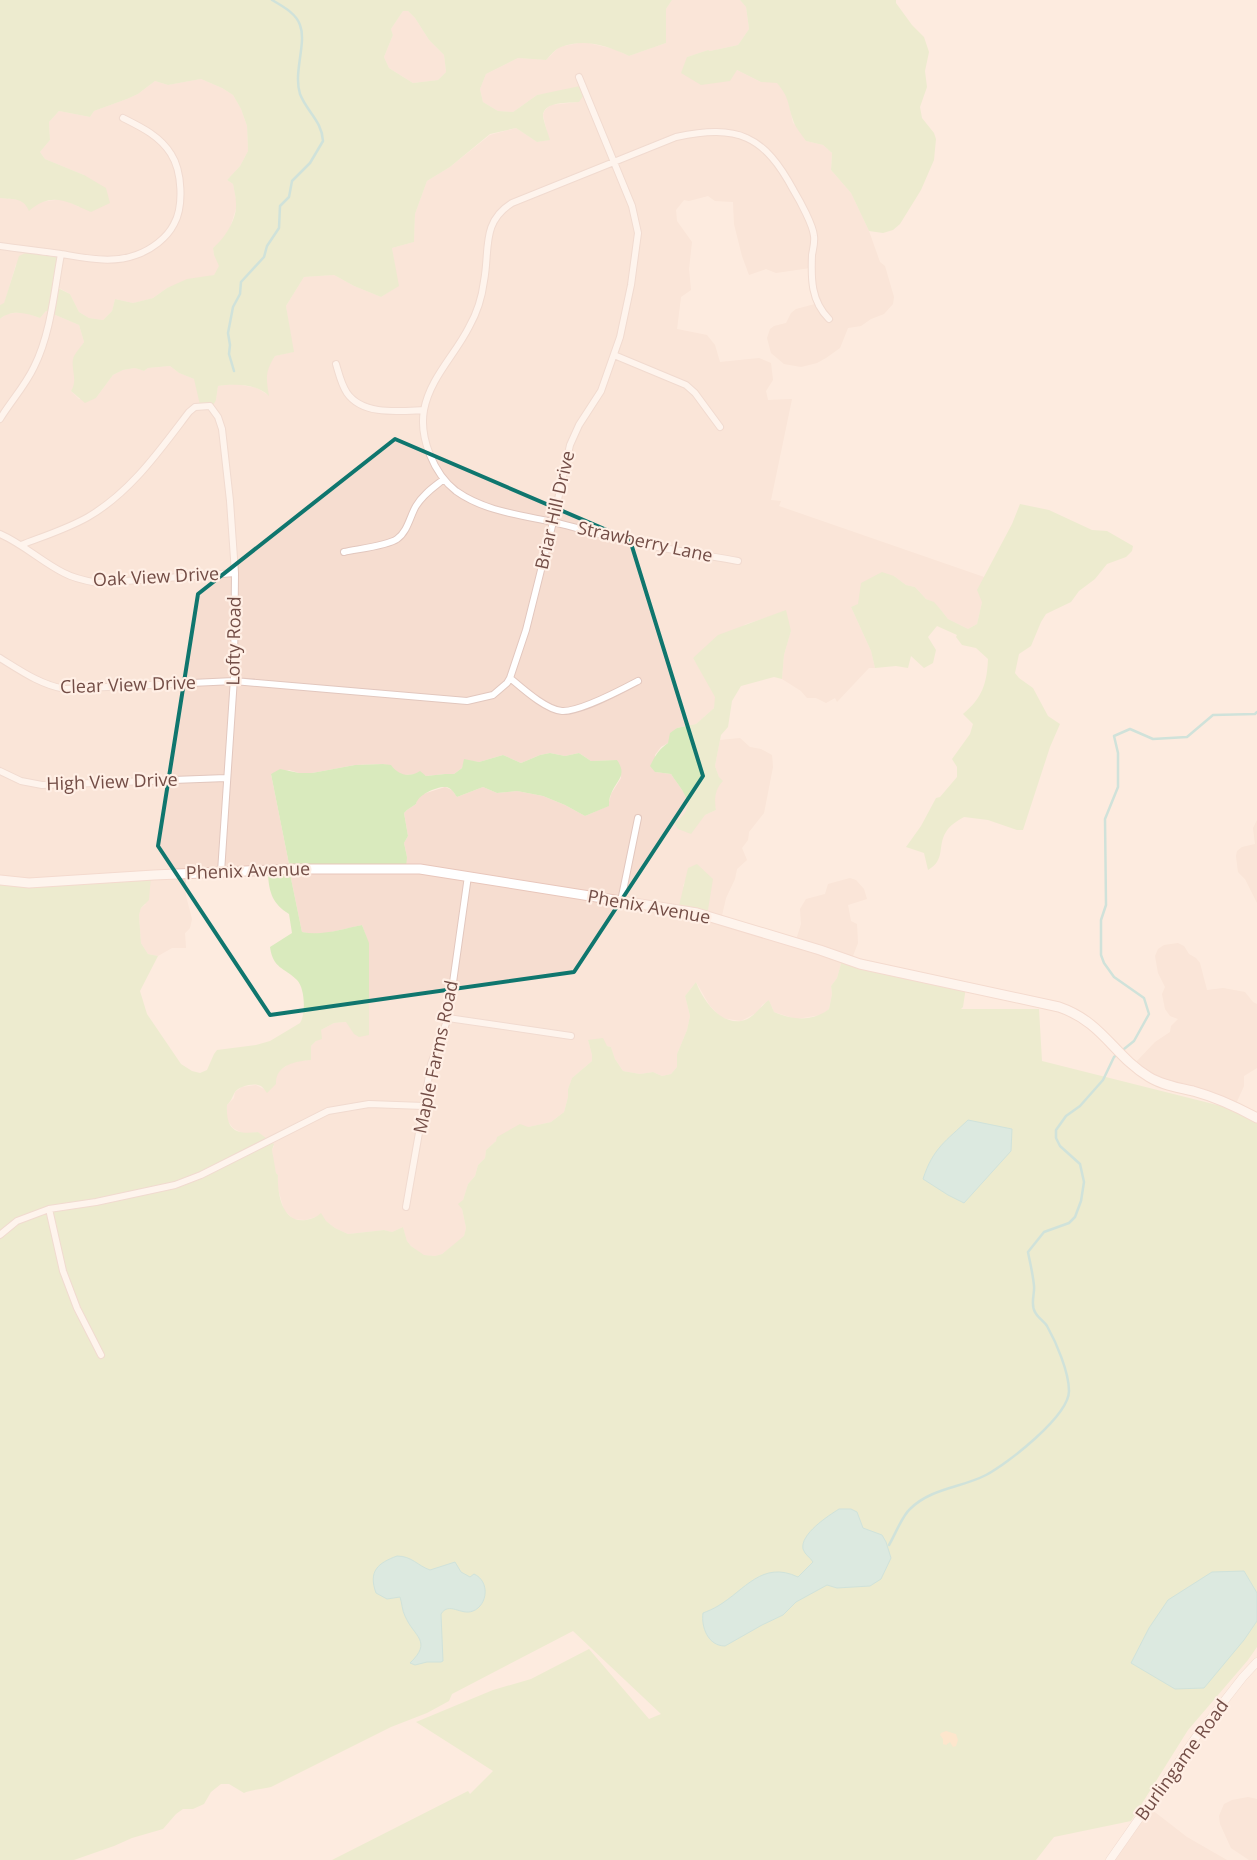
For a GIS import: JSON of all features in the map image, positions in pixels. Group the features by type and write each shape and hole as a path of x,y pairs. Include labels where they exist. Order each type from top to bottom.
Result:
{"main road":[{"name":"Phenix Avenue","path":"0,880 29,883 294,869 420,869 698,913 860,964 1059,1007 1073,1012 1090,1023 1153,1079 1211,1097 1257,1118"}],"street":[{"name":"Briar Hill Drive","path":"234,681 466,701 493,695 510,678 526,630 572,438 601,391 623,327 638,233 632,206 579,77"},
{"path":"0,246 86,259 115,260 137,255 162,240 175,223 180,200 180,176 172,155 161,141 123,118"},
{"path":"344,552 397,539 408,525 419,501 444,479 435,464 427,444 424,410 437,376 459,346 474,317 484,280 490,232 500,210 512,203 676,136 715,131 738,135 760,145 774,157 784,172 812,229 814,242 812,254 813,290 818,306 829,319"},
{"path":"0,419 34,367 41,350 49,320 61,254"},
{"path":"614,355 690,388 720,427"},
{"path":"336,364 347,393 359,404 370,408 424,410"},
{"name":"Lofty Road","path":"21,545 49,536 100,509 150,463 189,412 195,407 206,405 216,411 222,429 235,573 234,681 221,872"},
{"name":"Strawberry Lane","path":"444,479 458,492 477,502 504,512 620,539 738,561"},
{"name":"Oak View Drive","path":"0,534 21,545 63,573 81,580 98,583 235,573"},
{"name":"Clear View Drive","path":"0,658 39,682 51,687 66,689 84,690 234,681"},
{"path":"510,678 544,703 561,711 591,703 638,681"},
{"name":"High View Drive","path":"0,771 21,781 42,785 226,778"},
{"path":"621,901 638,818"},
{"name":"Maple Farms Road","path":"406,1207 431,1064 448,1018 468,876"},
{"path":"448,1018 571,1036"},
{"path":"0,1235 17,1222 49,1208 96,1202 175,1185 201,1176 320,1114 339,1108 369,1104 424,1106"},
{"path":"49,1208 63,1271 77,1308 101,1355"},
{"name":"Burlingame Road","path":"1110,1860 1196,1737 1257,1662"}],"highlighted area":[{"path":"395,439 630,540 703,776 574,972 270,1015 158,846 198,594"}],"shaded area":[{"path":"672,0 740,0 746,7 749,29 738,45 708,50 687,57 737,70 761,82 777,82 787,95 793,123 798,127 806,141 823,145 832,153 831,170 851,193 869,231 880,262 885,266 894,297 893,304 884,314 871,319 861,326 848,328 840,348 826,358 817,363 801,367 784,364 771,353 767,338 770,329 786,323 791,313 796,309 815,304 810,268 776,273 766,269 749,275 734,224 733,202 715,201 708,196 689,201 684,200 676,210 677,221 692,242 689,269 691,290 681,297 677,329 707,335 715,345 720,362 759,358 771,363 773,380 766,391 768,400 792,399 771,500 781,501 779,506 984,577 982,602 977,624 968,629 948,619 933,602 926,599 915,587 906,585 894,576 858,605 851,607 871,651 875,668 869,668 837,702 835,698 826,703 816,698 807,698 801,691 782,679 784,655 791,631 781,613 746,624 693,658 716,697 714,708 696,724 677,728 668,743 661,747 655,755 655,772 671,774 687,797 688,807 684,816 674,823 705,815 716,810 714,801 719,777 715,766 720,740 740,738 750,747 761,749 772,755 773,767 764,813 749,832 748,840 742,848 747,860 737,869 735,879 726,898 721,920 796,940 801,924 800,909 806,899 825,894 828,884 850,878 856,880 864,889 867,899 848,905 851,921 857,924 858,943 851,961 842,960 837,978 831,986 832,994 829,1009 821,1015 796,1019 774,1012 769,1000 762,1005 758,1012 741,1021 722,1018 710,1006 696,982 685,996 690,1016 687,1030 677,1054 677,1067 671,1074 662,1076 653,1072 640,1074 623,1071 615,1059 611,1047 588,1040 592,1061 572,1078 564,1112 551,1122 528,1127 496,1141 486,1150 485,1158 478,1165 475,1176 468,1184 463,1200 462,1209 466,1228 464,1237 442,1254 435,1256 423,1255 407,1241 403,1227 392,1232 384,1230 348,1234 335,1228 319,1216 305,1220 293,1219 284,1210 277,1185 278,1175 272,1150 274,1146 258,1132 244,1134 233,1128 227,1120 227,1105 234,1098 235,1092 242,1087 256,1085 268,1091 279,1071 293,1061 311,1060 311,1046 316,1041 321,1030 334,1023 347,1022 354,1033 367,939 362,925 327,933 313,934 302,932 289,869 186,874 186,896 192,919 190,928 185,933 186,948 172,948 158,956 148,954 141,943 139,915 141,908 146,904 0,881 0,319 7,314 23,312 40,318 46,311 79,325 84,342 73,359 75,373 74,387 71,391 79,399 96,398 113,375 123,370 135,368 144,371 148,368 170,366 179,373 194,379 216,400 218,386 235,384 257,388 268,395 266,376 268,367 275,356 293,352 286,306 304,277 334,275 381,297 398,286 392,248 414,242 415,214 427,181 450,167 490,135 516,128 537,142 549,140 543,115 545,110 551,105 579,102 557,92 537,95 513,112 498,111 483,102 480,89 486,74 518,58 546,60 559,47 584,42 614,49 629,56 666,43 666,9","holes":["550,753 565,756 579,753 591,761 617,760 621,778 611,794 608,806 585,816 543,796 517,791 497,793 483,787 457,797 452,790 445,787 423,794 417,798 416,804 404,813 408,836 404,843 407,857 290,869 271,774 289,770 299,773 312,773 355,765 383,764 391,766 396,772 403,775 454,774 462,768 465,760 479,762 503,755 521,763","687,874 707,916 683,886"]},
{"path":"403,11 408,11 415,18 429,40 444,55 446,72 438,80 413,83 389,68 384,57 393,35 391,29"},
{"path":"201,79 233,95 241,109 247,126 248,151 240,166 227,180 233,184 237,205 230,228 222,241 213,248 214,255 220,266 214,275 167,288 153,298 133,303 115,299 112,311 103,320 89,318 79,312 70,294 16,264 4,304 0,305 0,198 21,200 26,204 63,199 79,207 84,175 45,159 40,152 50,140 49,122 59,111 90,117 94,111 138,94 155,81 168,85"},
{"path":"1257,820 1257,903 1245,879 1238,872 1236,856 1237,851 1242,847 1255,844 1253,828"},
{"path":"1178,943 1184,946 1189,954 1200,963 1207,990 1223,988 1245,992 1257,1004 1257,1068 1244,1076 1244,1086 1235,1106 1152,1077 1136,1062 1155,1042 1170,1032 1171,1026 1178,1019 1170,1016 1165,1009 1162,994 1165,987 1158,973 1155,956 1158,949 1164,945"},
{"path":"1248,1797 1257,1799 1257,1860 1249,1860 1231,1848 1220,1824 1219,1816 1224,1804 1232,1800"},
{"path":"1147,1806 1187,1837 1227,1860 1110,1860"}],"green space":[{"path":"0,0 672,0 666,9 666,43 629,56 596,44 570,44 557,49 546,60 518,58 486,74 480,89 483,102 498,111 513,112 537,95 580,86 584,95 579,102 552,105 544,111 543,116 550,140 537,142 516,128 490,134 450,167 427,181 415,214 414,242 392,248 399,286 381,297 334,275 304,277 286,306 294,352 275,356 269,366 267,384 269,396 251,387 238,385 218,386 216,400 212,407 200,405 194,379 179,373 170,366 148,368 144,371 135,368 123,370 113,375 96,398 85,403 71,391 74,383 73,359 84,342 79,325 46,311 40,318 24,313 14,313 0,319 0,305 4,303 19,256 32,250 60,256 58,288 70,294 79,312 89,318 103,320 112,311 115,299 133,303 153,298 167,288 187,279 214,275 219,266 213,248 229,228 236,210 233,184 227,180 240,166 248,151 247,126 241,109 233,95 201,79 168,85 155,81 138,94 94,111 90,117 59,111 49,122 50,140 40,152 45,159 84,175 106,188 110,203 91,212 67,202 52,200 45,201 29,211 21,201 0,198","holes":["403,11 408,11 415,18 429,40 444,55 446,72 438,80 413,83 389,68 384,57 393,35 391,29"]},
{"path":"740,0 896,0 896,3 912,25 924,37 929,52 925,71 927,87 920,107 922,118 934,133 936,139 934,160 921,190 900,224 893,230 883,233 869,231 851,193 831,170 832,153 823,145 806,141 795,125 786,97 777,83 761,82 737,70 730,81 701,85 681,73 687,57 708,50 738,45 749,29 746,7"},
{"path":"1020,504 1049,510 1092,530 1107,531 1133,546 1132,551 1126,557 1107,564 1095,579 1079,591 1071,602 1046,614 1031,646 1019,654 1015,673 1033,688 1048,716 1060,724 1050,747 1023,830 1017,830 988,820 964,817 954,823 943,837 937,862 928,870 924,853 906,847 921,826 936,798 940,797 957,777 957,767 952,759 970,734 973,724 963,714 975,702 982,690 985,683 988,659 976,648 962,645 956,637 957,635 937,626 928,637 936,650 933,663 924,668 911,656 908,668 896,666 875,668 871,651 851,607 858,604 861,583 882,572 894,576 906,585 915,587 926,599 934,602 948,619 968,629 977,624 982,602 977,590 1012,524"},
{"path":"786,610 791,631 784,655 782,679 774,677 741,686 732,701 728,727 721,735 715,766 719,777 723,781 718,787 716,794 716,810 705,815 691,834 678,829 674,823 686,811 687,800 671,774 655,772 650,766 658,753 668,743 670,733 677,728 696,724 714,708 715,697 693,658 718,635"},
{"path":"550,753 565,756 579,753 591,761 617,760 620,765 621,774 610,796 609,806 585,816 543,796 517,791 497,793 483,787 457,797 449,788 441,787 423,795 416,804 404,813 408,836 404,843 407,857 406,867 290,869 271,774 280,769 299,773 312,773 355,765 383,764 391,765 400,773 408,775 420,771 426,776 454,774 462,768 464,759 479,762 503,755 521,763"},
{"path":"697,864 713,879 707,916 678,910 688,868"},
{"path":"289,869 302,932 325,933 362,925 369,943 369,1035 359,1037 354,1034 346,1022 334,1023 321,1030 322,1039 316,1041 311,1046 311,1060 293,1063 283,1068 279,1072 276,1084 267,1093 261,1086 255,1084 243,1086 237,1090 227,1105 228,1120 233,1129 250,1133 258,1132 274,1144 272,1150 278,1175 280,1198 286,1212 291,1217 298,1220 306,1220 314,1218 321,1213 326,1221 335,1228 348,1234 384,1230 392,1232 403,1227 407,1241 424,1255 435,1256 442,1254 464,1236 466,1228 462,1209 458,1204 463,1200 468,1184 475,1176 478,1165 485,1158 486,1150 496,1141 497,1137 520,1124 528,1127 551,1122 564,1112 572,1078 592,1061 588,1040 603,1038 607,1046 611,1047 615,1059 623,1071 640,1074 653,1072 662,1076 671,1074 677,1067 677,1054 687,1030 690,1016 685,996 696,982 703,996 713,1009 719,1015 733,1021 750,1018 769,1000 774,1012 788,1017 809,1018 823,1013 829,1009 832,994 831,986 837,978 842,960 966,987 963,1007 961,1009 1039,1009 1042,1061 1253,1114 1257,1120 1257,1647 1188,1730 1131,1821 1054,1837 1036,1860 332,1860 468,1791 470,1794 493,1771 416,1722 493,1690 531,1679 589,1649 649,1719 661,1714 573,1631 452,1694 449,1701 427,1713 391,1727 271,1787 244,1793 229,1784 221,1784 211,1792 204,1804 193,1809 183,1809 163,1829 132,1838 74,1860 0,1860 0,881 151,876 149,900 141,908 139,915 141,943 148,954 158,956 140,991 147,1014 181,1064 192,1071 200,1073 207,1070 217,1050 256,1045 270,1041 300,1023 302,1019 304,1001 300,984 276,964 270,947 292,933 289,914 279,906 273,897 269,887 268,874"}],"sand":[{"path":"946,1731 956,1734 958,1740 956,1746 953,1747 950,1742 946,1745 943,1744 943,1739 940,1735"}],"water":[{"path":"968,1120 1012,1129 1011,1151 964,1203 923,1179 936,1152"},
{"path":"839,1509 851,1509 857,1512 863,1528 882,1535 891,1558 881,1579 870,1586 837,1588 827,1585 796,1602 783,1615 725,1646 714,1643 705,1630 703,1613 718,1606 764,1574 774,1572 798,1577 813,1562 803,1549 806,1537 816,1526"},
{"path":"397,1556 411,1559 430,1570 455,1562 461,1572 470,1577 474,1574 483,1582 485,1587 484,1599 478,1608 469,1612 448,1609 444,1610 441,1614 443,1661 441,1662 427,1662 415,1665 410,1663 417,1656 421,1644 405,1616 400,1597 387,1599 376,1593 373,1579 376,1569"},
{"path":"1244,1571 1257,1593 1257,1621 1244,1640 1204,1688 1175,1689 1131,1663 1149,1628 1168,1600 1212,1572"}],"waterway":[{"path":"234,371 229,354 228,333 233,307 240,294 241,282 264,257 267,246 279,228 280,206 289,197 292,181 310,163 323,141 320,128 303,100 298,85 302,40 300,25 292,13 272,0"},
{"path":"889,1545 904,1516 918,1502 937,1492 986,1475 1008,1461 1048,1426 1059,1413 1069,1391 1067,1375 1054,1340 1047,1326 1037,1316 1034,1309 1034,1286 1028,1252 1044,1232 1069,1223 1075,1217 1081,1201 1084,1182 1080,1164 1060,1146 1056,1138 1056,1130 1066,1116 1080,1106 1103,1080 1114,1057 1134,1041 1149,1014 1144,998 1114,977 1101,955 1101,920 1106,905 1105,819 1118,787 1118,753 1114,736 1130,729 1153,739 1187,737 1213,715 1255,714 1257,712"}]}
